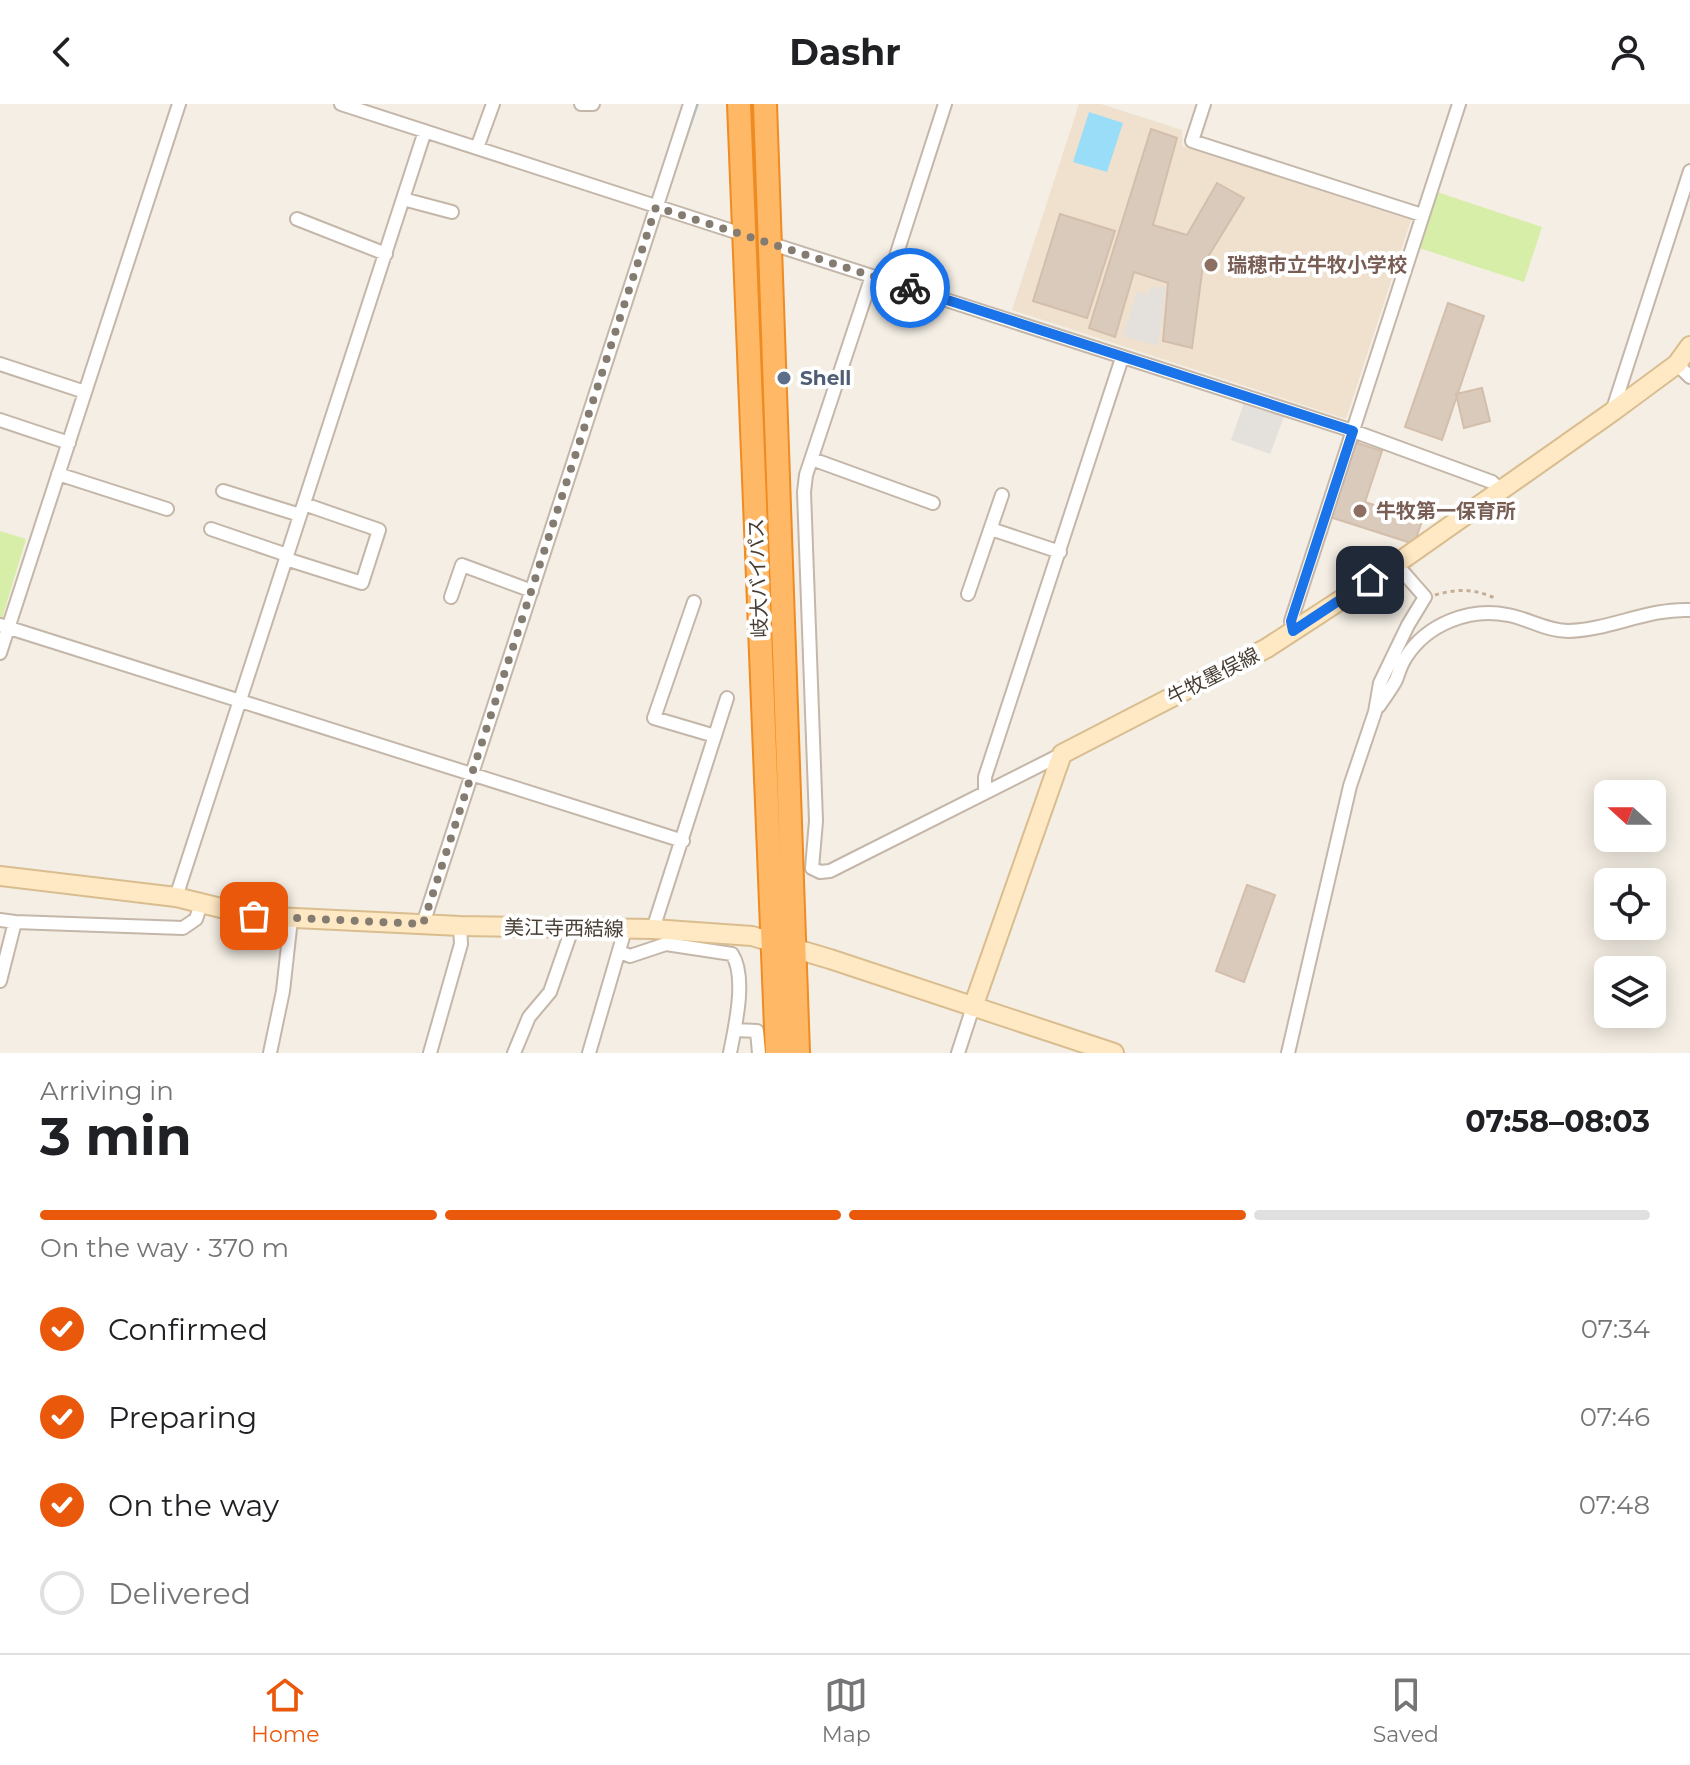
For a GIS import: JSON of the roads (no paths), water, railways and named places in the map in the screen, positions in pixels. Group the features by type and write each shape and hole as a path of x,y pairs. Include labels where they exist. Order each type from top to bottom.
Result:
{"highway":[{"name":"岐大バイパス","path":"739,104 777,1053"},
{"name":"岐大バイパス","path":"765,104 798,1053"}],"main road":[{"name":"牛牧墨俣線","path":"1062,754 1267,648 1396,564 1612,412 1683,370 1690,346"},
{"path":"973,1007 1062,754"},
{"name":"美江寺西結線","path":"0,876 176,897 254,916 291,919 653,929 752,936 1114,1053"}],"street":[{"path":"0,653 4,627 69,443 179,104"},
{"path":"341,104 1353,431 1492,482 1499,489"},
{"path":"477,148 493,104"},
{"path":"581,104 593,104"},
{"path":"423,924 690,104"},
{"path":"888,281 945,104"},
{"path":"1204,104 1192,141 1422,215"},
{"path":"1293,631 1291,621 1459,104"},
{"path":"176,897 425,131"},
{"path":"1612,412 1690,171"},
{"path":"403,199 452,212"},
{"path":"297,219 386,254"},
{"path":"872,276 804,492 816,821 812,868 820,872 830,871 1062,754"},
{"path":"985,792 985,777 1122,358"},
{"path":"0,364 85,392"},
{"path":"0,420 69,443"},
{"path":"812,459 927,504"},
{"path":"58,474 167,509"},
{"path":"211,529 362,583 366,573 379,530 223,491"},
{"path":"968,594 1002,495"},
{"path":"991,529 1060,552"},
{"path":"1288,1053 1350,786 1375,712 1380,683 1425,597 1396,564"},
{"path":"451,597 462,565 532,591"},
{"path":"694,602 654,718 715,736"},
{"path":"1375,712 1414,645 1446,622 1475,614 1505,614 1565,631 1657,612 1690,610"},
{"path":"4,627 683,841"},
{"path":"653,929 727,698"},
{"path":"0,920 183,928 196,919 201,904"},
{"path":"270,1053 283,991 291,919"},
{"path":"0,981 15,922"},
{"path":"430,1053 461,944 460,926"},
{"path":"514,1053 529,1017 550,992 572,929"},
{"path":"589,1053 625,930"},
{"path":"620,952 630,956 666,944 732,954 737,962 739,982 730,1053"},
{"path":"958,1053 973,1007"},
{"path":"735,1030 757,1031 759,1053"}],"water":[{"path":"1089,112 1123,123 1107,172 1073,162"}],"waterway":[{"path":"684,141 697,104"}],"place":[{"name":"瑞穂市立牛牧小学校","path":"1211,265"},
{"name":"Shell","path":"784,378"},
{"name":"牛牧第一保育所","path":"1360,511"}]}
